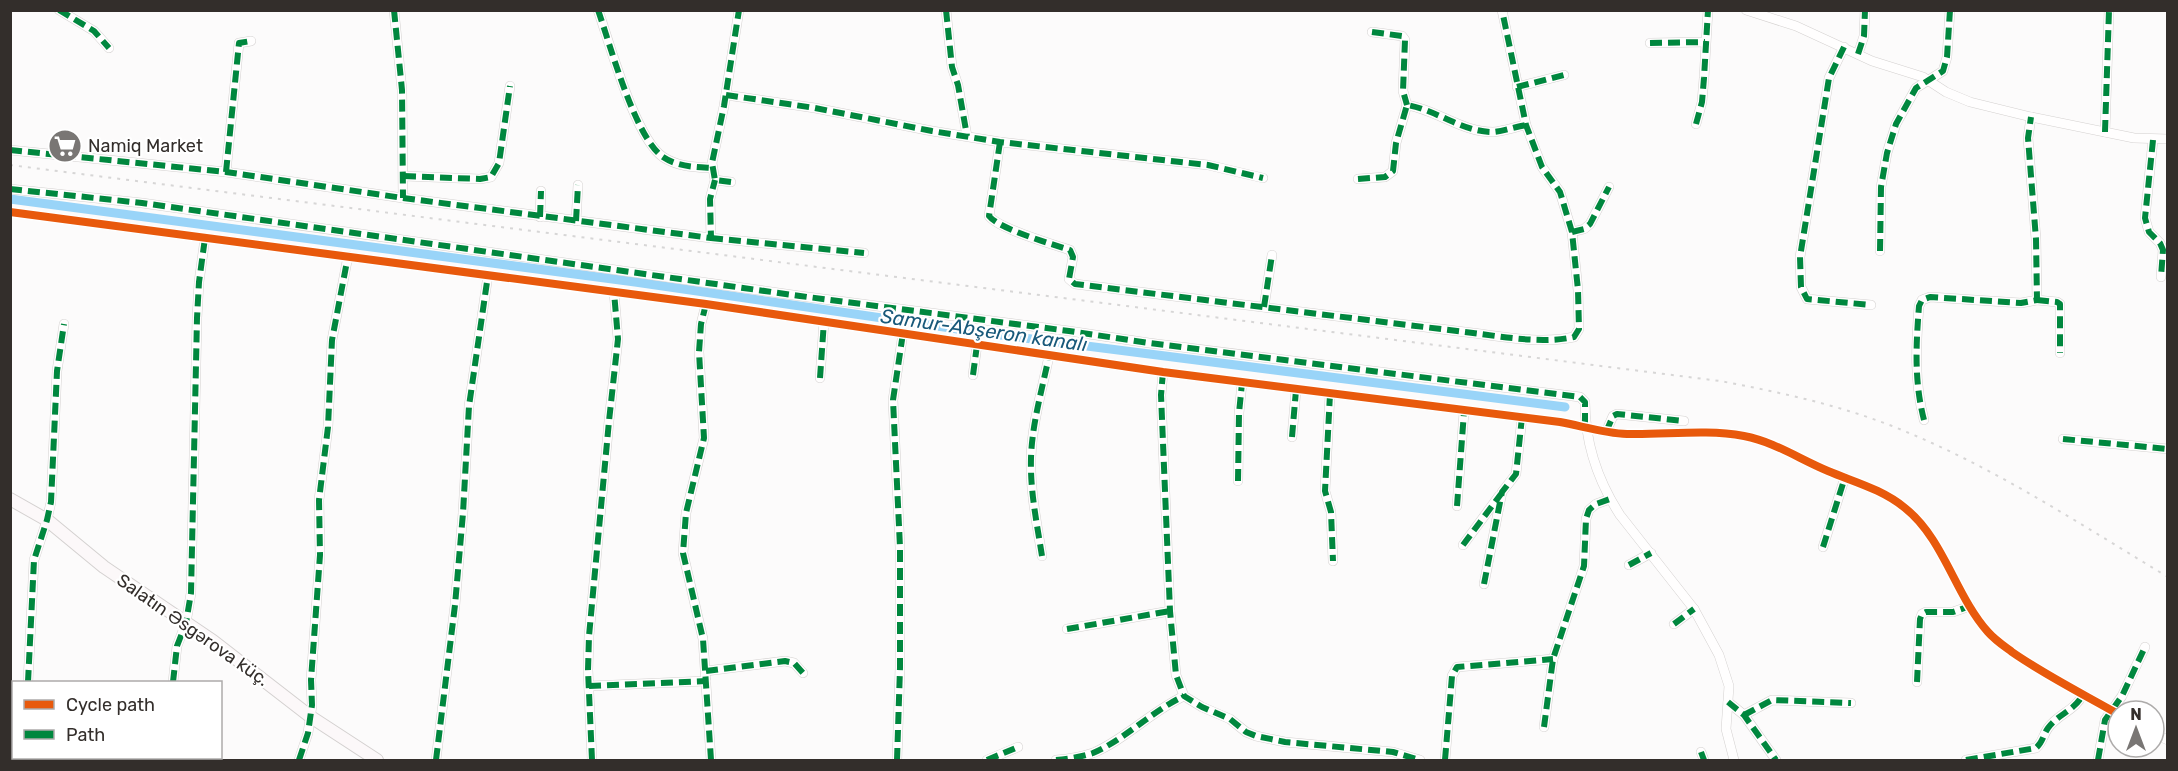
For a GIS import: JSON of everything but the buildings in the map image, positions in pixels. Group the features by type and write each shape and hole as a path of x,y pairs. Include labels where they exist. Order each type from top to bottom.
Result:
{"street":[{"path":"59,10 94,31 109,48"},
{"path":"394,10 402,90 403,198"},
{"path":"598,10 640,126 653,148 671,162 682,166 712,168"},
{"path":"711,238 710,199 715,180 712,168 739,10"},
{"path":"946,10 952,67 958,85 967,136"},
{"path":"1000,142 989,216 1009,228 1070,250 1073,257 1069,279 1072,283 1495,336 1547,339 1574,337 1579,328 1572,232 1560,192 1542,167 1526,125 1502,10"},
{"path":"1696,124 1702,102 1708,10"},
{"path":"1746,10 1796,26 1889,68 1927,80 1946,92 1970,102 2105,132 2153,140 2168,139"},
{"path":"1857,54 1864,36 1865,10"},
{"path":"1880,251 1881,187 1887,153 1902,111 1916,88 1943,71 1947,57 1950,10"},
{"path":"2105,132 2109,10"},
{"path":"1358,179 1385,177 1393,171 1396,143 1407,105 1404,92 1405,40 1402,36 1372,32"},
{"path":"226,172 239,43 251,41"},
{"path":"1650,43 1705,42"},
{"path":"1844,47 1829,78 1800,257 1801,287 1807,299 1871,305"},
{"path":"1517,87 1564,75"},
{"path":"404,176 480,179 491,177 499,163 510,87"},
{"path":"726,95 815,108 1000,142 1197,163 1263,178"},
{"path":"1407,105 1420,107 1469,128 1482,131 1502,131 1526,125"},
{"path":"2031,117 2028,138 2036,239 2037,300"},
{"path":"2153,140 2145,218 2149,232 2160,243 2163,250 2161,277"},
{"path":"10,150 226,172 540,217 711,238 864,253"},
{"path":"715,180 731,182"},
{"path":"576,220 578,185"},
{"path":"1572,232 1584,229 1590,224 1609,188"},
{"path":"10,189 142,203 800,296 1097,334 1149,344 1568,395 1584,399 1585,428 1590,451 1610,499 1694,609 1719,655 1729,686 1726,729 1734,760"},
{"path":"540,217 541,191"},
{"path":"10,212 706,304 1049,357 1464,412 1522,417 1606,432 1641,434 1708,432 1745,436 1780,447 1821,468 1882,493 1907,509 1932,539 1970,606 1994,639 2026,661 2106,707"},
{"path":"173,681 177,646 186,623 190,593 196,318 205,238"},
{"path":"1264,307 1272,255"},
{"path":"299,760 311,717 311,680 320,555 319,500 330,411 332,340 348,256"},
{"path":"436,760 455,604 469,406 488,275"},
{"path":"592,760 589,636 618,339 614,292"},
{"path":"1924,420 1918,393 1915,354 1919,306 1922,300 1929,297 2021,303 2037,300 2057,302 2060,304 2060,353"},
{"path":"706,304 701,324 699,352 704,438 686,513 683,553 701,625 711,760"},
{"path":"820,378 824,321"},
{"path":"28,681 34,560 51,502 57,371 64,324"},
{"path":"897,760 900,547 893,408 903,333"},
{"path":"972,375 977,345"},
{"path":"1042,556 1031,480 1031,456 1049,357"},
{"path":"1163,372 1161,395 1170,611 1176,675 1184,696 1230,719 1245,732 1256,736 1285,742 1393,752 1420,760"},
{"path":"1238,481 1242,383"},
{"path":"1292,437 1296,390"},
{"path":"1330,394 1325,491 1331,512 1333,561"},
{"path":"1457,506 1464,412"},
{"path":"1606,432 1613,416 1617,414 1684,421"},
{"path":"1463,545 1516,474 1522,417"},
{"path":"2063,439 2168,449"},
{"path":"1823,547 1845,477"},
{"path":"1484,584 1502,492"},
{"name":"Salatın Əsgərova küç.","path":"10,499 47,520 90,557 242,662 311,717 377,760"},
{"path":"1544,727 1546,700 1554,659 1584,566 1586,519 1589,510 1596,504 1610,499"},
{"path":"1629,565 1651,553"},
{"path":"1917,682 1922,614 1953,612 1970,606"},
{"path":"1674,624 1694,609"},
{"path":"1067,630 1170,611"},
{"path":"2121,699 2145,646"},
{"path":"1445,760 1452,676 1457,667 1554,659"},
{"path":"706,671 785,661 794,663 803,673"},
{"path":"589,687 706,681"},
{"path":"1966,760 2036,748 2042,742 2048,728 2079,702 2083,694"},
{"path":"1056,760 1092,753 1162,707 1184,696"},
{"path":"1744,716 1772,700 1851,703"},
{"path":"1728,702 1744,716 1776,760"},
{"path":"2098,760 2106,720"},
{"path":"987,760 1018,747"}],"waterway":[{"name":"Samur-Abşeron kanalı","path":"10,199 635,282 985,333 1565,407"}],"railway":[{"path":"10,165 1720,381 1816,402 1909,433 2009,482 2168,577"}],"marked path":[{"path":"59,10 94,31 109,48"},
{"path":"394,10 402,90 403,198"},
{"path":"598,10 624,89 653,147 663,157 675,163 712,168"},
{"path":"731,182 715,180 712,163 724,106 739,10"},
{"path":"946,10 952,67 958,85 967,136"},
{"path":"1000,142 989,216 1014,231 1070,250 1073,257 1069,279 1075,284 1511,338 1549,340 1574,337 1579,329 1578,290 1572,232 1560,192 1542,167 1526,125 1502,10"},
{"path":"1696,124 1702,102 1708,10"},
{"path":"1858,54 1864,36 1865,10"},
{"path":"1880,251 1881,187 1887,153 1896,124 1916,88 1943,71 1947,57 1950,10"},
{"path":"2105,132 2109,10"},
{"path":"1372,32 1402,36 1405,40 1403,91 1407,105"},
{"path":"226,172 239,43 251,41"},
{"path":"1650,43 1705,42"},
{"path":"1844,47 1829,78 1800,257 1801,287 1807,299 1871,305"},
{"path":"1517,87 1564,75"},
{"path":"404,176 480,179 491,177 499,163 510,86"},
{"path":"726,95 815,108 1000,142 1208,165 1263,178"},
{"path":"1358,179 1385,177 1393,171 1396,143 1407,105 1482,131 1493,132 1526,125"},
{"path":"1924,420 1917,363 1919,306 1922,300 1930,297 2021,303 2037,300 2036,239 2028,138 2031,117"},
{"path":"2153,140 2145,218 2149,232 2160,243 2163,250 2161,277"},
{"path":"10,150 226,172 403,198 711,238 710,199 715,180"},
{"path":"576,221 578,185"},
{"path":"1572,232 1584,229 1590,224 1609,187"},
{"path":"10,189 142,203 800,296 1580,397 1585,402 1585,428"},
{"path":"540,217 541,191"},
{"path":"173,681 177,646 186,623 191,593 197,318 205,238"},
{"path":"711,238 864,253"},
{"path":"1264,307 1272,255"},
{"path":"299,760 308,733 312,705 311,680 320,555 319,500 328,427 332,340 348,256"},
{"path":"436,760 455,605 469,406 488,275"},
{"path":"592,760 588,670 589,636 618,339 614,292"},
{"path":"2037,300 2060,304 2060,353"},
{"path":"706,304 701,324 699,352 704,438 686,513 683,553 703,639 711,760"},
{"path":"820,378 824,321"},
{"path":"28,681 34,560 51,502 57,371 64,324"},
{"path":"897,760 900,547 893,400 903,333"},
{"path":"973,375 977,345"},
{"path":"1042,556 1033,495 1031,458 1035,420 1049,356"},
{"path":"1163,372 1161,395 1170,611 1176,675 1184,696 1230,719 1246,732 1256,736 1285,742 1393,752 1420,760"},
{"path":"1238,481 1242,383"},
{"path":"1292,437 1296,390"},
{"path":"1330,394 1325,491 1331,512 1333,561"},
{"path":"1457,506 1464,412"},
{"path":"1606,432 1613,416 1617,414 1684,421"},
{"path":"1484,584 1502,492 1516,474 1522,417"},
{"path":"2063,439 2168,449"},
{"path":"1823,547 1845,477"},
{"path":"1463,545 1501,494"},
{"path":"1544,727 1553,659 1584,566 1586,519 1589,510 1596,504 1610,499"},
{"path":"1629,565 1651,553"},
{"path":"1917,682 1922,614 1953,612 1970,606"},
{"path":"1674,624 1694,609"},
{"path":"1067,629 1170,611"},
{"path":"2098,760 2105,720 2122,696 2145,647"},
{"path":"1445,760 1452,676 1457,667 1553,659"},
{"path":"706,671 785,661 794,663 803,673"},
{"path":"589,686 706,681"},
{"path":"1966,760 2036,748 2052,723 2076,704 2083,694"},
{"path":"1056,760 1093,753 1184,696"},
{"path":"1744,715 1772,700 1851,703"},
{"path":"1728,702 1744,715 1776,760"},
{"path":"987,760 1018,747"},
{"path":"1701,752 1704,760"}],"cycle path":[{"path":"10,212 706,304 1163,372 1560,422 1610,432 1627,434 1715,433 1744,436 1777,447 1896,501 1930,535 1967,601 1994,638 2038,669 2106,707"}],"place":[{"name":"Namiq Market","path":"65,146"}]}
